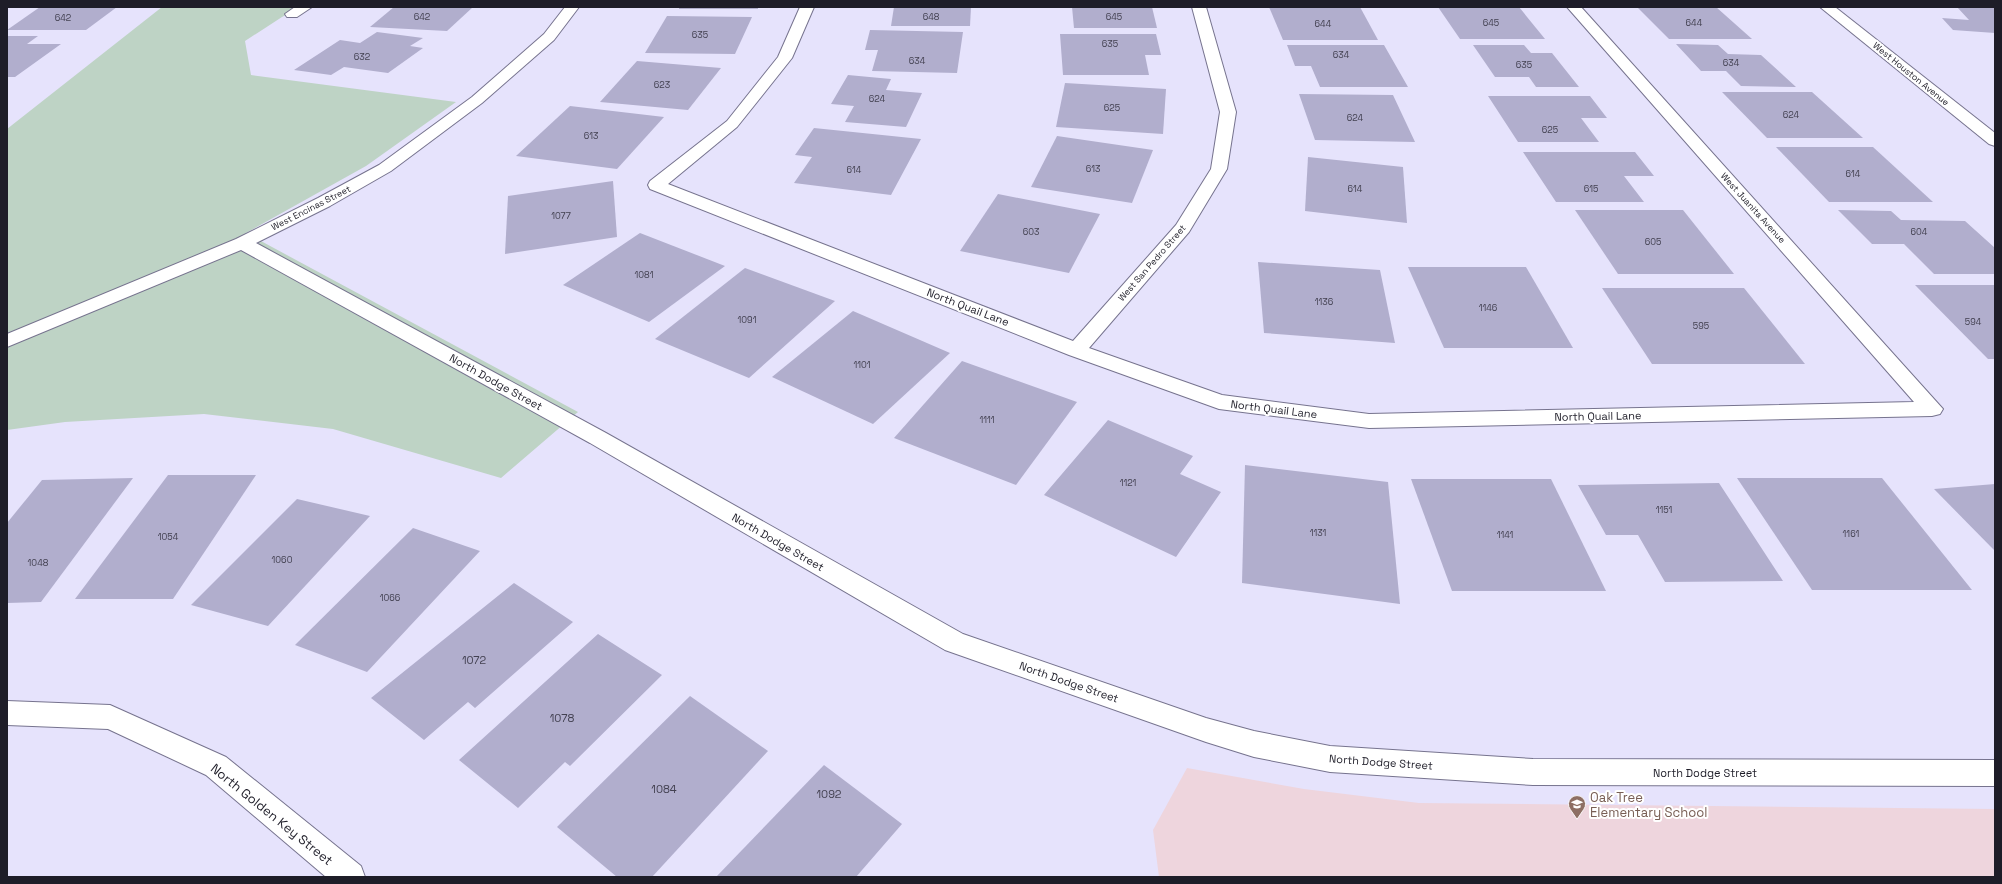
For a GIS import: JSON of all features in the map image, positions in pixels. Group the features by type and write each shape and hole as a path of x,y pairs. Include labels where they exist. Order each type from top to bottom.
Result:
{"street":[{"path":"292,14 305,7"},
{"name":"West Encinas Street","path":"7,341 242,243 324,202 384,168 477,100 548,37 572,7"},
{"name":"North Quail Lane","path":"806,7 785,58 732,124 656,185 1076,350 1219,402 1369,421 1932,409"},
{"name":"West San Pedro Street","path":"1076,350 1183,228 1219,169 1228,112 1199,7"},
{"name":"West Juanita Avenue","path":"1574,7 1932,409"},
{"name":"West Houston Avenue","path":"1827,7 1995,141"},
{"name":"North Dodge Street","path":"242,243 598,438 954,642 1206,730 1254,744 1330,759 1533,772 1995,773"},
{"name":"North Golden Key Street","path":"7,713 110,718 216,766 350,877"}],"shaded area":[{"name":"Oak Tree Elementary School","path":"1187,768 1304,789 1419,803 1995,809 1995,877 1159,877 1153,830"}],"green space":[{"path":"162,7 302,7 282,17 245,41 251,75 456,102 366,166 246,233 578,412 501,478 333,429 204,414 65,422 7,430 7,129"}],"building":[{"path":"40,7 117,7 86,30 7,30"},
{"path":"394,7 473,7 447,31 370,27"},
{"path":"679,7 758,7 758,9 679,9"},
{"path":"894,7 971,7 970,26 891,26"},
{"path":"1072,7 1152,7 1157,28 1074,28"},
{"path":"1269,7 1360,7 1378,40 1283,40"},
{"path":"1438,7 1519,7 1545,39 1460,39"},
{"path":"1637,7 1716,7 1752,39 1669,39"},
{"path":"1957,7 1995,7 1995,33 1953,30 1942,18 1969,20"},
{"path":"667,16 752,17 735,54 645,53"},
{"path":"870,30 963,32 957,73 872,71 878,50 865,50"},
{"path":"377,32 423,38 410,46 423,48 388,73 344,67 331,75 294,70 340,40 360,43"},
{"path":"1060,34 1156,34 1161,55 1145,55 1149,75 1063,75"},
{"path":"7,36 38,36 27,44 61,44 15,77 7,77"},
{"path":"1676,44 1718,45 1728,54 1761,55 1796,87 1741,86 1726,71 1701,71"},
{"path":"1287,45 1384,45 1408,87 1320,87 1311,66 1295,66"},
{"path":"1473,45 1524,45 1531,53 1552,53 1579,87 1536,87 1529,77 1495,77"},
{"path":"637,61 721,68 688,110 600,102"},
{"path":"848,75 891,79 886,90 922,93 906,127 845,122 854,106 831,104"},
{"path":"1065,83 1166,89 1163,134 1056,127"},
{"path":"1722,92 1812,92 1863,138 1767,138"},
{"path":"1299,94 1393,95 1415,142 1315,140"},
{"path":"1488,96 1590,96 1607,118 1581,118 1599,142 1518,142"},
{"path":"570,106 664,117 617,169 516,156"},
{"path":"814,128 921,139 891,195 794,183 812,157 795,155"},
{"path":"1057,136 1153,150 1132,203 1031,187"},
{"path":"1776,147 1873,147 1933,202 1829,202"},
{"path":"1523,152 1635,152 1654,176 1624,176 1644,202 1556,202"},
{"path":"1308,157 1403,167 1407,223 1305,211"},
{"path":"613,181 617,237 505,254 508,196"},
{"path":"998,194 1100,214 1069,273 960,251"},
{"path":"1575,210 1683,210 1734,274 1618,274"},
{"path":"1838,210 1891,211 1901,220 1965,221 1995,248 1995,274 1934,274 1904,244 1872,244"},
{"path":"640,233 725,266 649,322 563,285"},
{"path":"1258,262 1380,270 1395,343 1264,333"},
{"path":"1408,267 1526,267 1573,348 1444,348"},
{"path":"745,268 835,301 749,378 655,339"},
{"path":"1915,285 1995,285 1995,359 1988,359"},
{"path":"1602,288 1744,288 1805,364 1652,364"},
{"path":"853,311 950,353 873,424 772,377"},
{"path":"962,361 1077,402 1016,485 894,438"},
{"path":"1108,420 1193,456 1180,474 1221,492 1176,557 1044,495"},
{"path":"1245,465 1388,482 1400,604 1242,583"},
{"path":"168,475 256,475 173,599 75,599"},
{"path":"133,478 41,602 7,603 7,523 42,480"},
{"path":"1737,478 1882,478 1972,590 1812,590"},
{"path":"1411,479 1551,479 1606,591 1452,591"},
{"path":"1719,483 1783,581 1665,582 1638,535 1606,535 1578,485"},
{"path":"1995,484 1995,551 1934,489"},
{"path":"297,499 370,516 268,626 191,605"},
{"path":"413,528 480,551 367,672 295,645"},
{"path":"514,583 573,622 475,708 468,702 424,740 371,698"},
{"path":"598,634 662,675 570,766 565,762 518,808 459,760"},
{"path":"690,696 768,751 652,877 617,877 557,827"},
{"path":"824,765 902,824 856,877 716,877"}],"place":[{"name":"Oak Tree Elementary School","path":"1577,819"}]}
